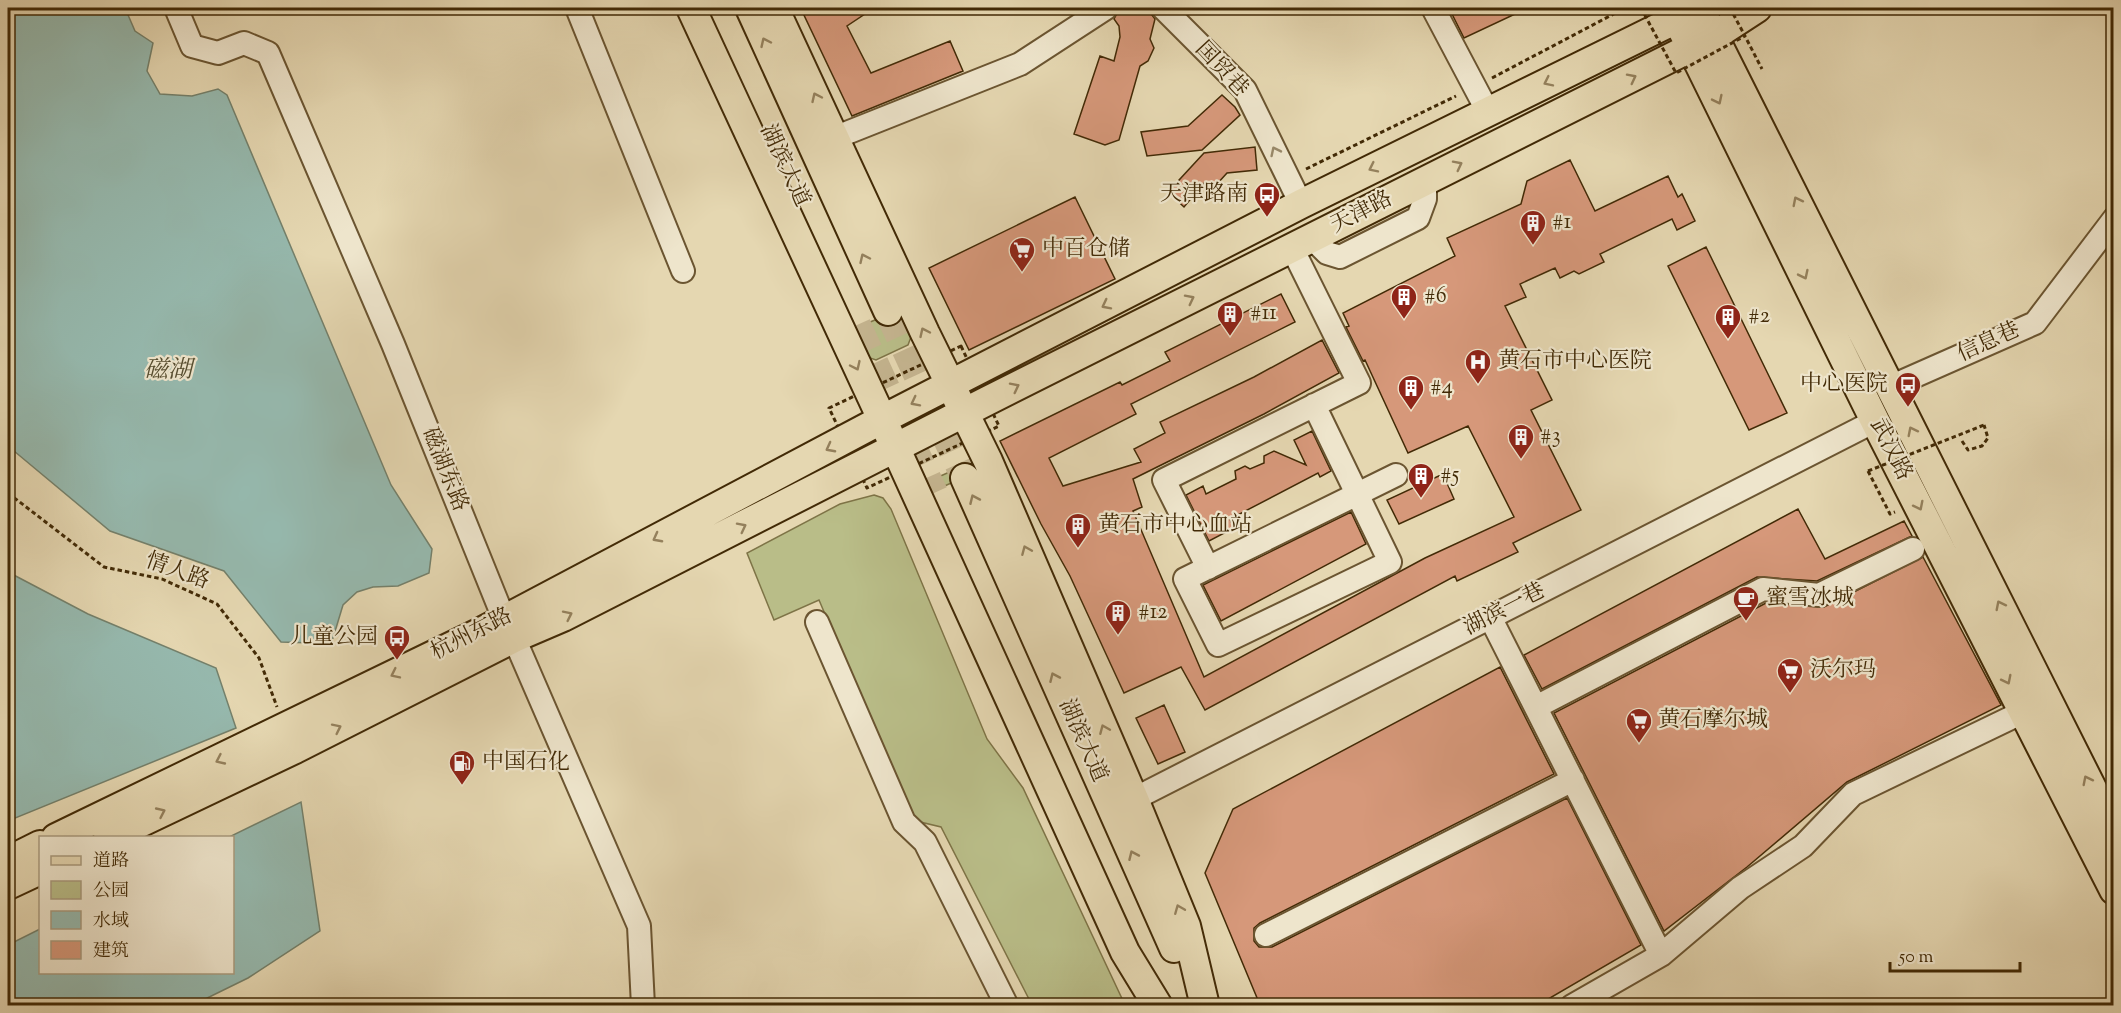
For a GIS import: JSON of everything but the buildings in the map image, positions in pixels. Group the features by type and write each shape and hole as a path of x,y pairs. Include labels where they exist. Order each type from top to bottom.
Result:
{"main road":[{"path":"691,8 895,447 1125,952 1158,1005"},
{"name":"湖滨大道","path":"712,8 857,325"},
{"name":"湖滨大道","path":"750,8 888,311"},
{"path":"779,9 834,138 949,384 988,461 1134,798 1186,926 1205,1005"},
{"name":"天津路","path":"881,420 1301,204 1688,10"},
{"name":"武汉路","path":"1688,10 1875,421 2114,890"},
{"name":"天津路","path":"963,413 1703,42 1755,19"},
{"name":"武汉路","path":"1703,42 1890,387 2110,815"},
{"name":"杭州东路","path":"58,836 285,729 509,629 573,612 963,413"},
{"name":"杭州东路","path":"110,836 295,749 881,420"},
{"name":"湖滨大道","path":"965,478 1169,934 1198,1005"},
{"name":"湖滨大道","path":"934,493 1167,1005"},
{"path":"8,861 39,846"},
{"path":"8,885 39,870"}],"street":[{"name":"磁湖东路","path":"176,8 192,46 218,53 244,43 268,53 393,344 509,629 639,926 643,1005"},
{"path":"577,8 683,271"},
{"path":"834,138 1020,64 1106,8"},
{"name":"国贸巷","path":"1163,8 1245,90 1301,204"},
{"path":"1433,8 1488,112"},
{"name":"信息巷","path":"1890,387 2035,323 2114,219"},
{"path":"1208,568 1164,480 1359,383 1302,243"},
{"path":"1314,405 1357,494 1390,562 1218,645 1185,579 1357,494 1396,476"},
{"name":"湖滨一巷","path":"1134,798 1875,421"},
{"path":"1536,707 1763,589 1819,596 1913,549"},
{"path":"1490,617 1661,955"},
{"path":"817,622 904,822 925,842 1007,1005"},
{"path":"1572,1005 1661,955 1740,888 1803,846 1853,794 2023,712"},
{"path":"1266,935 1573,780"}],"path":[{"path":"1288,178 1474,88 1625,8"},
{"path":"1641,8 1682,82"},
{"path":"1730,8 1762,69"},
{"path":"1667,78 1745,36 1755,19"},
{"path":"1890,514 1868,471 1984,425 1988,438 1982,446 1968,450 1962,441"},
{"name":"情人路","path":"8,493 104,567 162,579 218,604 259,658 285,729"}],"green space":[{"path":"899,310 911,337 908,345 876,360 864,356 851,330"},
{"path":"965,465 969,475 929,493 925,483"},
{"path":"874,495 883,498 891,509 987,739 1023,788 1125,1005 1032,1005 941,827 912,820 819,600 774,620 747,553 840,504"}],"water":[{"name":"磁湖","path":"8,8 125,8 135,31 153,43 147,71 160,94 192,96 218,89 227,95 391,485 432,549 429,573 398,586 373,587 357,592 343,605 333,638 312,643 281,642 224,571 110,531 8,446"},
{"path":"8,572 88,614 216,668 236,728 8,821"},
{"path":"301,802 320,931 248,978 193,1005 8,1005 8,945 39,930 39,974 234,974 234,836 231,836"}],"tunnel":[{"path":"888,311 965,478"},
{"path":"857,325 934,493"}],"place":[{"name":"天津路南","path":"1267,218"},
{"name":"#1","path":"1533,246"},
{"name":"中百仓储","path":"1022,273"},
{"name":"#6","path":"1404,320"},
{"name":"#11","path":"1230,337"},
{"name":"#2","path":"1728,340"},
{"name":"黄石市中心医院","path":"1478,385"},
{"name":"中心医院","path":"1908,408"},
{"name":"#4","path":"1411,411"},
{"name":"#3","path":"1521,460"},
{"name":"#5","path":"1421,499"},
{"name":"黄石市中心血站","path":"1078,549"},
{"name":"蜜雪冰城","path":"1746,622"},
{"name":"#12","path":"1118,636"},
{"name":"儿童公园","path":"397,661"},
{"name":"沃尔玛","path":"1790,694"},
{"name":"黄石摩尔城","path":"1639,744"},
{"name":"中国石化","path":"462,786"}]}
